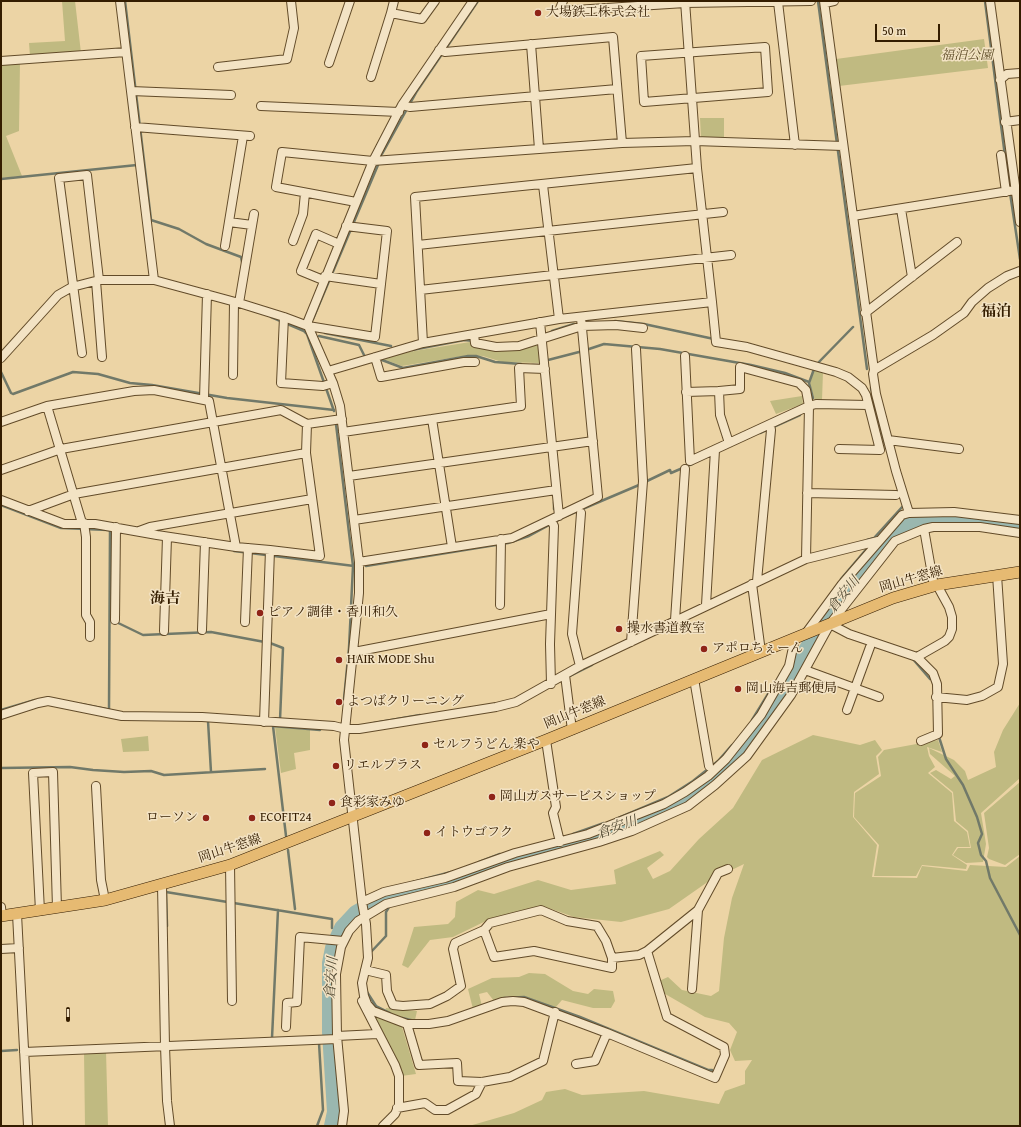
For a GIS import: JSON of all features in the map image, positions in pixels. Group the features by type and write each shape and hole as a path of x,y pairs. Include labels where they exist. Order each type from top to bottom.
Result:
{"main road":[{"name":"岡山牛窓線","path":"1,913 17,914 105,900 230,865 572,730 893,598 936,586 1020,572"}],"street":[{"path":"120,1 126,52 135,91 154,280"},
{"path":"218,67 287,59 294,28 291,1"},
{"path":"329,63 350,1"},
{"path":"370,77 394,1"},
{"path":"391,13 422,19 435,1"},
{"path":"383,1126 387,1124 398,1108 399,1076 395,1065 377,1034 360,998 359,988 362,983 368,951 344,740 359,593 359,562 342,419 328,384 328,371 308,326 311,311 327,278 338,244 350,226 356,202 373,161 404,108 473,1"},
{"path":"563,1 559,11 685,2 811,1"},
{"path":"834,1 825,2 840,146 853,216 865,313 874,370 874,380 888,440 909,513"},
{"path":"990,1 1013,193"},
{"path":"685,2 697,168 716,340 753,348 836,372 848,377 862,388 880,450 840,449"},
{"path":"778,2 795,145"},
{"path":"442,51 613,37 622,144"},
{"path":"531,44 539,149"},
{"path":"765,48 768,92 644,102 641,56 689,52 765,48"},
{"path":"1,61 126,52"},
{"path":"1000,80 1007,74 1020,72"},
{"path":"262,106 404,108 617,89"},
{"path":"135,91 231,95"},
{"path":"1005,122 1020,120"},
{"path":"139,127 246,136 225,246"},
{"path":"356,202 276,187 282,152 373,161 539,149 695,141 840,146"},
{"path":"1001,155 1020,222"},
{"path":"423,343 415,197 697,168"},
{"path":"82,353 59,178 87,175 98,281 102,357"},
{"path":"543,185 559,319"},
{"path":"293,241 303,214 305,193"},
{"path":"853,216 1013,193"},
{"path":"901,209 912,278"},
{"path":"418,245 723,212"},
{"path":"233,375 236,302 254,214"},
{"path":"229,222 252,225"},
{"path":"1,358 58,295 72,286 98,281 154,280 236,302 284,320 308,326 375,337 387,231 350,226"},
{"path":"338,244 316,234 301,271 327,278 381,284"},
{"path":"865,313 957,242"},
{"path":"420,290 731,255"},
{"path":"874,370 933,335 964,313 972,302 988,288 1007,276 1020,271"},
{"path":"207,294 205,395 209,401 214,423 236,547"},
{"path":"474,338 496,347 519,346 542,337 564,331 582,322 712,302"},
{"path":"328,371 423,343 474,338 540,322 559,319 643,328"},
{"path":"284,320 281,383 328,384"},
{"path":"540,322 542,337 542,369 554,491 559,516"},
{"path":"359,562 452,548 501,543 552,522 559,516 598,497 582,322"},
{"path":"631,642 643,481 636,349"},
{"path":"685,356 690,461 716,452 729,443 770,427 809,406 816,404 868,405"},
{"path":"375,357 380,378 464,362 475,362"},
{"path":"686,392 740,389 740,367 749,368 799,383 806,390 809,406 806,559"},
{"path":"343,432 522,406 519,368 542,369"},
{"path":"862,388 874,380"},
{"path":"1,422 47,406 134,391 154,390 205,395"},
{"path":"719,391 720,415 729,443"},
{"path":"47,406 84,526 86,615 90,622 90,637"},
{"path":"1,470 61,449 281,410 307,424 342,419"},
{"path":"432,419 452,548"},
{"path":"1,500 64,524 139,532 167,539 205,545 236,547 248,551 320,556 306,453 307,424"},
{"path":"762,652 755,582 770,427"},
{"path":"888,440 959,449"},
{"path":"349,476 593,441"},
{"path":"706,605 716,452"},
{"path":"28,511 74,494 306,453"},
{"path":"675,620 685,469"},
{"path":"354,520 554,491"},
{"path":"807,493 896,495"},
{"path":"139,532 150,527 312,499"},
{"path":"364,909 454,887 563,846 664,804 708,776 740,744 761,715 790,666 804,635 842,584 902,515 909,513 954,512 1020,520"},
{"path":"580,666 572,634 581,513"},
{"path":"551,684 552,522"},
{"path":"343,1126 344,1112 336,1038 336,974 339,954 339,940 353,926 364,909 384,892 445,878 515,853 563,846 632,831 688,806 715,785 747,756 791,695 827,625 895,541 924,529 950,526 1020,533"},
{"path":"918,657 945,641 949,637 952,629 952,617 949,607 936,586 924,529"},
{"path":"115,530 116,620"},
{"path":"164,631 167,539"},
{"path":"1,715 48,701 122,716 202,717 264,720 334,726 346,729 359,729 496,707 516,702 551,684 580,666 706,605 806,559 878,541"},
{"path":"500,605 501,543"},
{"path":"202,630 205,545"},
{"path":"245,622 248,551"},
{"path":"264,720 270,553"},
{"path":"936,697 967,700 982,696 998,687 1003,664 996,575"},
{"path":"354,652 403,644 551,614"},
{"path":"827,625 918,657 933,673 937,684 936,697 938,734 921,741"},
{"path":"847,710 870,646"},
{"path":"805,670 879,697"},
{"path":"565,675 572,730"},
{"path":"694,679 709,766"},
{"path":"546,740 556,807 553,814 563,846"},
{"path":"40,911 33,773 53,772 57,908"},
{"path":"96,786 101,880 105,900"},
{"path":"230,865 232,903 232,1001"},
{"path":"612,958 639,955 647,951 698,910 718,873 728,869"},
{"path":"162,885 166,1045 170,1126"},
{"path":"365,970 386,974 387,991 393,1005 403,1006 430,1004 447,996 461,986 453,948 455,943 484,930 490,923 541,910 567,921 597,926 606,941 612,958 612,968 534,951 494,957 484,930"},
{"path":"692,989 698,910"},
{"path":"17,914 28,1126"},
{"path":"286,1027 287,1003 297,1002 300,937 339,940"},
{"path":"1,949 19,948"},
{"path":"362,983 366,1000 373,1010 407,1024 429,1024 448,1021 502,1002 514,1001 555,1012 714,1078 725,1055 724,1047 667,1017 647,951"},
{"path":"407,1024 419,1065 457,1063 458,1081 482,1082 510,1077 543,1061 555,1012"},
{"path":"576,1064 595,1062 607,1033"},
{"path":"24,1052 325,1039 377,1034"},
{"path":"398,1108 406,1108 425,1103 435,1110 447,1110 476,1094 482,1082"}],"green space":[{"path":"62,1 75,1 81,53 30,56 29,43 65,41"},
{"name":"福泊公園","path":"984,39 988,68 839,86 836,59"},
{"path":"20,62 19,131 6,136 22,176 1,178 1,64"},
{"path":"700,118 724,118 724,138 701,138"},
{"path":"470,342 472,344 536,345 540,348 539,363 502,362 483,356 469,355 402,366 383,359 396,354"},
{"path":"814,370 823,372 822,400 815,400 810,384"},
{"path":"802,396 803,404 776,414 770,401"},
{"path":"1020,703 1020,778 981,813 986,844 983,862 966,863 953,855 958,848 971,848 968,831 956,821 953,792 930,773 936,770 951,779 955,776 930,754 929,748 954,760 965,771 968,780 996,767 994,752 1003,730"},
{"path":"275,727 310,730 310,750 294,753 296,769 281,773"},
{"path":"813,735 860,745 875,740 882,750 876,756 879,774 854,792 853,817 877,845 872,877 917,878 922,866 967,871 970,865 1006,867 1020,856 1020,1126 469,1126 514,1113 542,1100 546,1092 565,1089 582,1095 644,1091 719,1104 725,1091 745,1084 745,1071 752,1060 735,1061 730,1050 737,1032 729,1023 705,1017 660,991 659,981 668,977 682,990 711,996 719,991 724,938 732,898 744,864 709,881 669,909 621,922 574,917 543,906 492,918 453,937 430,940 408,968 402,965 414,927 448,924 455,917 456,902 478,890 494,894 538,880 571,890 616,884 614,870 660,851 664,855 647,868 653,879 670,871 699,839 733,808 762,760"},
{"path":"148,736 149,751 123,752 121,739"},
{"path":"938,740 942,752 927,747 929,756 935,767 928,773 952,793 954,821 967,832 970,847 957,847 952,855 967,865 966,869 922,865 916,876 874,876 879,845 854,817 855,793 881,776 878,757 884,750"},
{"path":"1020,782 1020,854 1005,865 987,857 989,848 984,813"},
{"path":"529,973 545,974 573,991 588,994 594,989 613,991 615,1001 611,1008 593,1008 562,1000 555,1008 524,996 507,996 494,1001 487,992 479,994 482,1006 473,1009 468,989 492,978 519,977"},
{"path":"386,1008 417,1011 415,1020 385,1013"},
{"path":"370,1014 402,1027 416,1074 401,1076"},
{"path":"106,1051 108,1126 85,1126 84,1052"}],"waterway":[{"path":"125,1 151,220 179,229 206,244 241,257 242,262"},
{"path":"382,154 417,91 478,1"},
{"path":"818,1 867,369"},
{"path":"985,1 1005,156"},
{"path":"1,179 137,165"},
{"path":"313,319 378,165"},
{"path":"1007,173 1020,259"},
{"path":"271,317 304,331 307,334 334,411"},
{"path":"615,321 644,324 714,339"},
{"path":"552,331 574,324"},
{"path":"817,364 853,327"},
{"path":"325,333 391,346"},
{"path":"319,336 359,345 364,355"},
{"path":"412,350 464,340 474,341"},
{"path":"589,349 604,344 660,349 751,365 785,373 809,382"},
{"path":"548,360 579,352"},
{"path":"382,360 403,368 468,356 476,356 495,362 521,364"},
{"path":"532,365 541,365 541,363"},
{"path":"813,398 809,383 814,369"},
{"path":"1,372 11,393 13,394 73,372 98,374 130,383 152,385 227,398 334,410"},
{"path":"871,388 885,444"},
{"path":"760,433 800,415"},
{"path":"336,424 353,566 349,648 344,699"},
{"path":"647,481 670,470 671,473 692,464"},
{"path":"566,516 639,485"},
{"path":"554,502 554,509"},
{"path":"1,505 61,528 108,530"},
{"path":"867,540 874,538 903,506"},
{"path":"366,566 508,543 529,536 562,518"},
{"name":"倉安川","path":"907,518 909,523"},
{"name":"倉安川","path":"332,1126 335,1112 330,1032 330,963 333,948 342,928 356,913 383,898 453,882 507,861 559,848 613,831 670,808 691,797 743,750 760,728 827,615 890,538 909,523 925,520 953,519 1020,527"},
{"path":"109,709 110,531"},
{"path":"841,579 869,546"},
{"path":"234,551 354,566"},
{"path":"110,619 143,635 211,632 270,643 283,648 280,720 278,720"},
{"path":"912,658 930,679"},
{"path":"570,676 592,665"},
{"path":"752,720 776,681"},
{"path":"1,710 35,700"},
{"path":"81,704 106,709"},
{"path":"374,723 420,715"},
{"path":"208,721 211,772"},
{"path":"286,836 273,726 320,730"},
{"path":"939,737 946,759 963,785 977,817 982,834 978,843 981,855 986,861 990,878 1020,935"},
{"path":"616,819 668,797 693,781 718,761 732,745"},
{"path":"1,768 70,767 124,772 151,771 164,775 265,769"},
{"path":"573,834 604,823"},
{"path":"288,850 295,909"},
{"path":"479,862 500,854"},
{"path":"413,882 451,872"},
{"path":"167,926 166,892 332,919 332,928"},
{"path":"371,952 386,936 386,912 389,907 387,897"},
{"path":"272,1038 278,910"},
{"path":"328,1126 331,1118 331,1109 326,1048 325,983 329,948 333,948"},
{"path":"367,992 376,1006 390,1013"},
{"path":"504,998 524,997 580,1017 708,1070 712,1070"},
{"path":"402,1018 415,1021"},
{"path":"317,1126 323,1110 319,1043"},
{"path":"1,1051 17,1050"}],"railway":[{"path":"68,1009 68,1020"}],"place":[{"name":"大場鉄工株式会社","path":"538,13"},
{"name":"ピアノ調律・香川和久","path":"260,613"},
{"name":"操水書道教室","path":"619,629"},
{"name":"アポロちぇーん","path":"704,649"},
{"name":"HAIR MODE Shu","path":"339,660"},
{"name":"岡山海吉郵便局","path":"738,689"},
{"name":"よつばクリーニング","path":"339,702"},
{"name":"セルフうどん 楽や","path":"425,745"},
{"name":"リエルプラス","path":"336,766"},
{"name":"岡山ガスサービスショップ","path":"492,797"},
{"name":"食彩家みゆ","path":"332,803"},
{"name":"ローソン","path":"206,818"},
{"name":"ECOFIT24","path":"252,818"},
{"name":"イトウゴフク","path":"427,833"}],"district":[{"name":"福泊","path":"996,312"},
{"name":"海吉","path":"165,599"}]}
